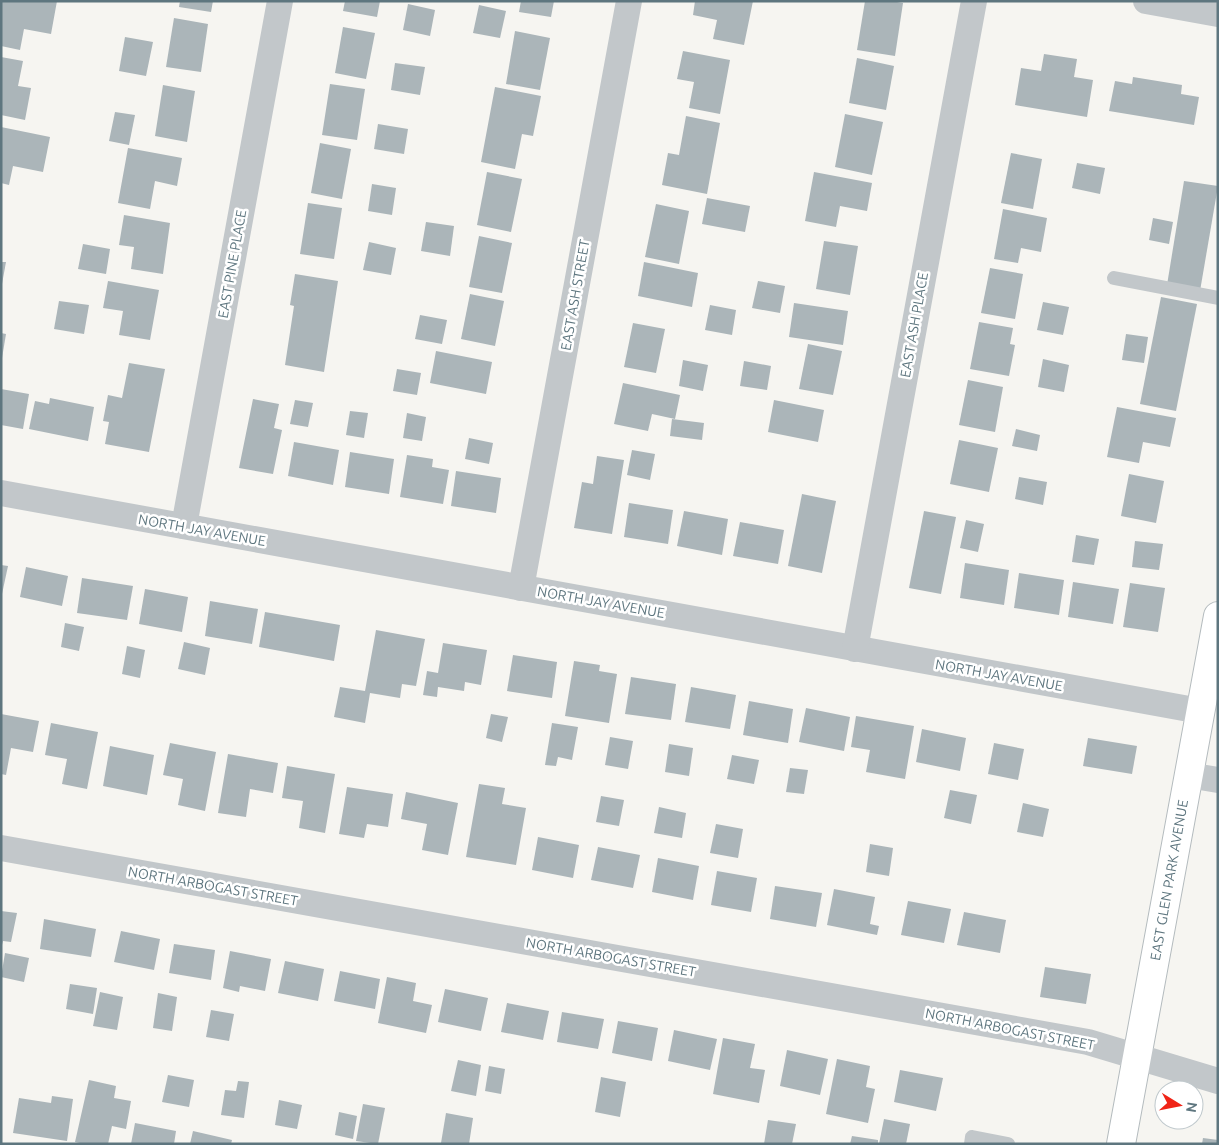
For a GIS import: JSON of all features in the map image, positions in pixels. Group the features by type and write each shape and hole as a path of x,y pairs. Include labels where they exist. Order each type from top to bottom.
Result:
{"main road":[{"name":"EAST GLEN PARK AVENUE","path":"1120,1144 1218,616"}],"street":[{"name":"EAST PINE PLACE","path":"184,526 280,1"},
{"name":"EAST ASH STREET","path":"521,588 629,1"},
{"name":"EAST ASH PLACE","path":"855,649 974,1"},
{"path":"1149,2 1218,14"},
{"name":"NORTH JAY AVENUE","path":"1,493 1200,711"},
{"path":"1188,775 1218,780"},
{"name":"NORTH ARBOGAST STREET","path":"1,848 1088,1042 1218,1081"}],"lane":[{"path":"1114,278 1218,298"},
{"path":"971,1144 972,1137 1008,1144"}],"building":[{"path":"1,1 57,1 51,34 24,29 20,50 1,46"},
{"path":"180,1 213,1 211,12 179,7"},
{"path":"345,1 380,1 377,17 343,11"},
{"path":"521,1 554,1 551,17 519,12"},
{"path":"695,1 753,1 744,45 713,39 717,20 693,15"},
{"path":"865,1 903,3 895,56 857,50"},
{"path":"408,4 435,10 430,36 403,30"},
{"path":"479,5 506,11 500,38 473,33"},
{"path":"174,18 208,24 201,72 166,67"},
{"path":"343,27 375,33 366,79 335,73"},
{"path":"515,31 550,38 540,90 506,84"},
{"path":"125,37 153,42 146,76 119,71"},
{"path":"683,51 730,60 720,114 689,108 694,82 677,79"},
{"path":"1044,54 1077,59 1074,77 1093,80 1087,117 1015,105 1021,68 1041,71"},
{"path":"1,57 23,61 18,86 31,88 25,120 1,115"},
{"path":"857,58 894,66 886,110 849,103"},
{"path":"395,63 425,67 420,95 391,90"},
{"path":"1133,77 1182,85 1181,94 1199,97 1194,125 1109,111 1115,81 1132,84"},
{"path":"330,84 365,89 357,140 322,135"},
{"path":"163,85 195,91 187,142 155,136"},
{"path":"495,87 541,96 533,136 522,134 515,169 481,162"},
{"path":"115,112 135,115 129,145 109,141"},
{"path":"845,114 883,122 872,175 835,167"},
{"path":"686,116 720,123 707,194 662,185 668,153 679,155"},
{"path":"378,124 408,129 404,154 374,149"},
{"path":"1,127 50,137 43,172 13,166 9,185 1,183"},
{"path":"320,143 351,149 342,199 311,193"},
{"path":"128,148 182,158 177,186 155,181 150,209 118,203"},
{"path":"1011,153 1042,159 1033,209 1001,203"},
{"path":"1077,163 1105,168 1100,194 1072,188"},
{"path":"487,172 522,179 511,232 477,225"},
{"path":"814,172 872,183 867,211 840,206 836,227 805,221"},
{"path":"1184,181 1218,186 1200,291 1167,285"},
{"path":"372,184 396,188 392,215 368,211"},
{"path":"707,198 750,206 745,232 702,224"},
{"path":"308,203 342,208 334,259 300,254"},
{"path":"656,204 689,211 679,264 645,257"},
{"path":"1003,209 1047,218 1041,252 1021,248 1018,263 994,259"},
{"path":"124,215 170,223 163,274 131,269 134,247 119,245"},
{"path":"1153,218 1173,222 1169,244 1149,240"},
{"path":"426,222 454,226 450,256 421,251"},
{"path":"479,236 512,243 502,293 469,287"},
{"path":"824,241 858,246 850,295 816,289"},
{"path":"369,242 396,248 391,275 363,270"},
{"path":"83,244 110,249 106,274 78,269"},
{"path":"1,262 6,262 2,284 1,284"},
{"path":"644,262 698,273 692,307 638,296"},
{"path":"990,268 1023,274 1015,319 981,313"},
{"path":"295,274 338,281 324,372 285,365 294,306 290,305"},
{"path":"108,281 159,290 150,340 119,335 123,311 103,308"},
{"path":"758,281 785,286 780,313 752,308"},
{"path":"470,294 504,301 495,346 461,339"},
{"path":"1161,297 1197,304 1176,411 1140,404"},
{"path":"59,301 89,305 84,334 54,329"},
{"path":"1043,302 1069,307 1063,335 1037,330"},
{"path":"794,303 848,311 843,345 789,337"},
{"path":"710,305 736,310 732,335 705,330"},
{"path":"420,315 447,320 442,344 415,339"},
{"path":"979,322 1013,328 1010,344 1015,345 1009,376 970,369"},
{"path":"633,323 665,329 656,373 624,367"},
{"path":"1,333 6,334 2,358 1,358"},
{"path":"1126,334 1148,337 1144,363 1122,360"},
{"path":"808,344 842,351 833,395 799,389"},
{"path":"436,351 492,362 486,394 430,383"},
{"path":"1043,359 1069,365 1064,392 1038,387"},
{"path":"683,360 708,365 703,391 679,386"},
{"path":"744,361 771,366 767,390 740,386"},
{"path":"129,363 165,369 149,452 105,444 109,422 103,421 108,395 122,398"},
{"path":"397,369 421,373 417,395 393,391"},
{"path":"968,380 1003,387 995,432 959,425"},
{"path":"623,383 680,395 675,419 652,414 648,431 614,424"},
{"path":"1,389 29,394 23,429 1,425"},
{"path":"50,398 94,407 88,441 29,429 35,401 49,404"},
{"path":"253,399 279,404 274,428 282,430 273,474 239,468"},
{"path":"295,400 313,403 308,427 290,424"},
{"path":"774,400 824,410 818,442 768,432"},
{"path":"1117,407 1176,418 1170,447 1143,442 1139,463 1107,457"},
{"path":"350,411 368,413 364,438 346,435"},
{"path":"407,413 426,417 422,441 403,438"},
{"path":"672,419 704,423 702,440 670,436"},
{"path":"1016,429 1040,435 1037,451 1012,446"},
{"path":"469,438 493,443 489,464 465,459"},
{"path":"959,440 998,448 989,492 950,484"},
{"path":"294,442 339,450 333,485 288,476"},
{"path":"632,450 655,454 650,480 627,475"},
{"path":"350,452 394,459 389,494 345,487"},
{"path":"407,455 433,459 432,467 449,470 443,504 400,497"},
{"path":"597,456 624,460 612,534 574,528 582,482 593,484"},
{"path":"456,471 501,478 496,513 451,506"},
{"path":"1129,474 1164,481 1156,523 1121,516"},
{"path":"1019,477 1047,482 1043,505 1015,499"},
{"path":"802,494 836,501 822,573 788,566"},
{"path":"629,503 673,510 668,544 624,537"},
{"path":"684,511 728,519 722,555 677,546"},
{"path":"924,511 956,517 941,594 909,588"},
{"path":"966,520 984,524 978,552 960,548"},
{"path":"740,522 784,530 778,564 733,556"},
{"path":"1076,535 1099,539 1094,565 1072,562"},
{"path":"1135,541 1163,544 1159,570 1132,567"},
{"path":"965,563 1009,570 1004,605 960,598"},
{"path":"1,565 8,566 2,594 1,593"},
{"path":"26,567 68,576 62,606 20,597"},
{"path":"1019,573 1064,580 1059,615 1014,608"},
{"path":"82,578 133,586 127,620 77,613"},
{"path":"1073,582 1119,589 1113,624 1068,617"},
{"path":"1130,583 1165,588 1158,632 1123,627"},
{"path":"145,589 188,597 182,632 139,624"},
{"path":"210,601 258,609 252,644 205,636"},
{"path":"265,612 340,625 334,661 259,647"},
{"path":"65,623 84,627 79,651 61,647"},
{"path":"376,630 425,639 416,686 402,684 400,698 370,693 365,723 334,717 340,687 365,691"},
{"path":"184,642 210,648 205,675 178,669"},
{"path":"443,643 487,650 481,685 465,682 464,691 438,687 437,697 423,695 427,671 438,673"},
{"path":"127,646 145,650 140,678 122,674"},
{"path":"513,655 557,662 552,698 507,691"},
{"path":"574,661 600,665 599,671 617,674 609,723 565,716"},
{"path":"631,677 676,684 671,720 625,714"},
{"path":"691,687 736,695 730,729 685,722"},
{"path":"749,701 793,709 788,743 743,735"},
{"path":"806,708 850,717 844,751 799,742"},
{"path":"1,714 39,721 33,752 11,748 6,775 1,774"},
{"path":"491,714 508,717 502,742 486,738"},
{"path":"856,716 914,726 905,779 866,772 870,750 851,747"},
{"path":"51,723 98,732 87,789 62,784 67,759 45,755"},
{"path":"552,723 578,727 572,760 558,757 556,766 545,765"},
{"path":"922,729 966,738 960,771 916,762"},
{"path":"610,737 633,741 628,769 605,765"},
{"path":"1088,738 1137,746 1132,774 1083,766"},
{"path":"170,743 216,752 205,811 178,805 183,779 163,775"},
{"path":"994,743 1024,749 1018,780 988,774"},
{"path":"669,744 693,748 689,776 665,772"},
{"path":"110,746 154,755 147,795 103,786"},
{"path":"228,754 278,763 273,793 250,789 246,817 218,813"},
{"path":"732,755 759,760 754,784 727,779"},
{"path":"287,766 335,774 325,833 299,828 303,801 282,798"},
{"path":"790,768 808,770 804,794 786,792"},
{"path":"479,784 505,788 502,804 526,808 516,865 466,857"},
{"path":"347,787 393,794 388,827 367,824 364,838 339,834"},
{"path":"950,790 977,795 971,824 944,818"},
{"path":"406,792 458,803 448,855 422,850 427,824 401,819"},
{"path":"601,796 624,800 619,826 596,822"},
{"path":"1023,803 1049,809 1043,837 1017,832"},
{"path":"659,807 686,813 682,838 654,833"},
{"path":"716,824 743,829 738,858 710,853"},
{"path":"538,837 579,845 573,878 532,870"},
{"path":"870,844 893,848 889,876 866,872"},
{"path":"598,847 640,855 633,888 591,880"},
{"path":"658,858 699,866 693,900 652,892"},
{"path":"717,871 757,878 751,912 711,905"},
{"path":"775,886 822,893 816,927 770,919"},
{"path":"834,889 875,897 870,924 879,926 877,935 827,925"},
{"path":"908,901 951,909 944,943 901,935"},
{"path":"1,911 17,913 11,942 3,941 2,945"},
{"path":"964,912 1006,920 1000,953 957,945"},
{"path":"44,919 96,929 91,957 40,949"},
{"path":"121,931 160,939 154,970 114,962"},
{"path":"174,944 215,950 211,980 169,973"},
{"path":"230,951 271,959 265,991 240,986 239,992 223,988"},
{"path":"5,953 29,958 24,982 1,977"},
{"path":"285,961 324,969 318,1001 278,993"},
{"path":"1045,967 1091,974 1086,1004 1040,997"},
{"path":"340,971 380,979 375,1009 334,1001"},
{"path":"387,977 416,983 413,1001 432,1005 426,1033 378,1023"},
{"path":"70,984 97,988 93,1014 66,1009"},
{"path":"445,989 488,998 481,1031 438,1022"},
{"path":"100,992 123,997 117,1030 93,1026"},
{"path":"158,993 177,997 172,1031 153,1028"},
{"path":"507,1003 549,1011 543,1040 501,1032"},
{"path":"211,1010 234,1014 229,1041 206,1037"},
{"path":"562,1012 604,1019 598,1049 557,1042"},
{"path":"618,1021 658,1028 652,1061 612,1053"},
{"path":"674,1030 717,1039 710,1070 668,1061"},
{"path":"723,1038 755,1044 750,1068 765,1070 759,1103 713,1094"},
{"path":"787,1050 828,1059 820,1095 780,1086"},
{"path":"837,1059 870,1066 866,1087 875,1089 868,1123 826,1114"},
{"path":"458,1060 481,1065 476,1096 451,1091"},
{"path":"489,1066 505,1069 501,1094 485,1091"},
{"path":"900,1070 943,1078 936,1111 894,1102"},
{"path":"168,1075 194,1080 189,1107 162,1102"},
{"path":"601,1077 626,1082 620,1117 595,1112"},
{"path":"89,1080 116,1086 114,1098 131,1101 126,1129 112,1126 108,1144 75,1142"},
{"path":"238,1081 249,1082 244,1118 221,1115 225,1090 236,1091"},
{"path":"52,1096 73,1099 67,1141 13,1133 19,1098 51,1103"},
{"path":"279,1100 302,1105 297,1129 275,1125"},
{"path":"363,1104 385,1108 378,1144 356,1141"},
{"path":"339,1112 357,1116 353,1139 335,1135"},
{"path":"446,1113 473,1118 469,1144 441,1143"},
{"path":"884,1119 910,1124 906,1144 879,1144"},
{"path":"768,1120 796,1124 792,1144 764,1144"},
{"path":"135,1123 176,1131 174,1144 131,1144"},
{"path":"193,1131 232,1140 231,1144 190,1144"},
{"path":"852,1136 878,1140 878,1144 850,1144"},
{"path":"1203,1138 1218,1140 1218,1144 1202,1144"}]}
